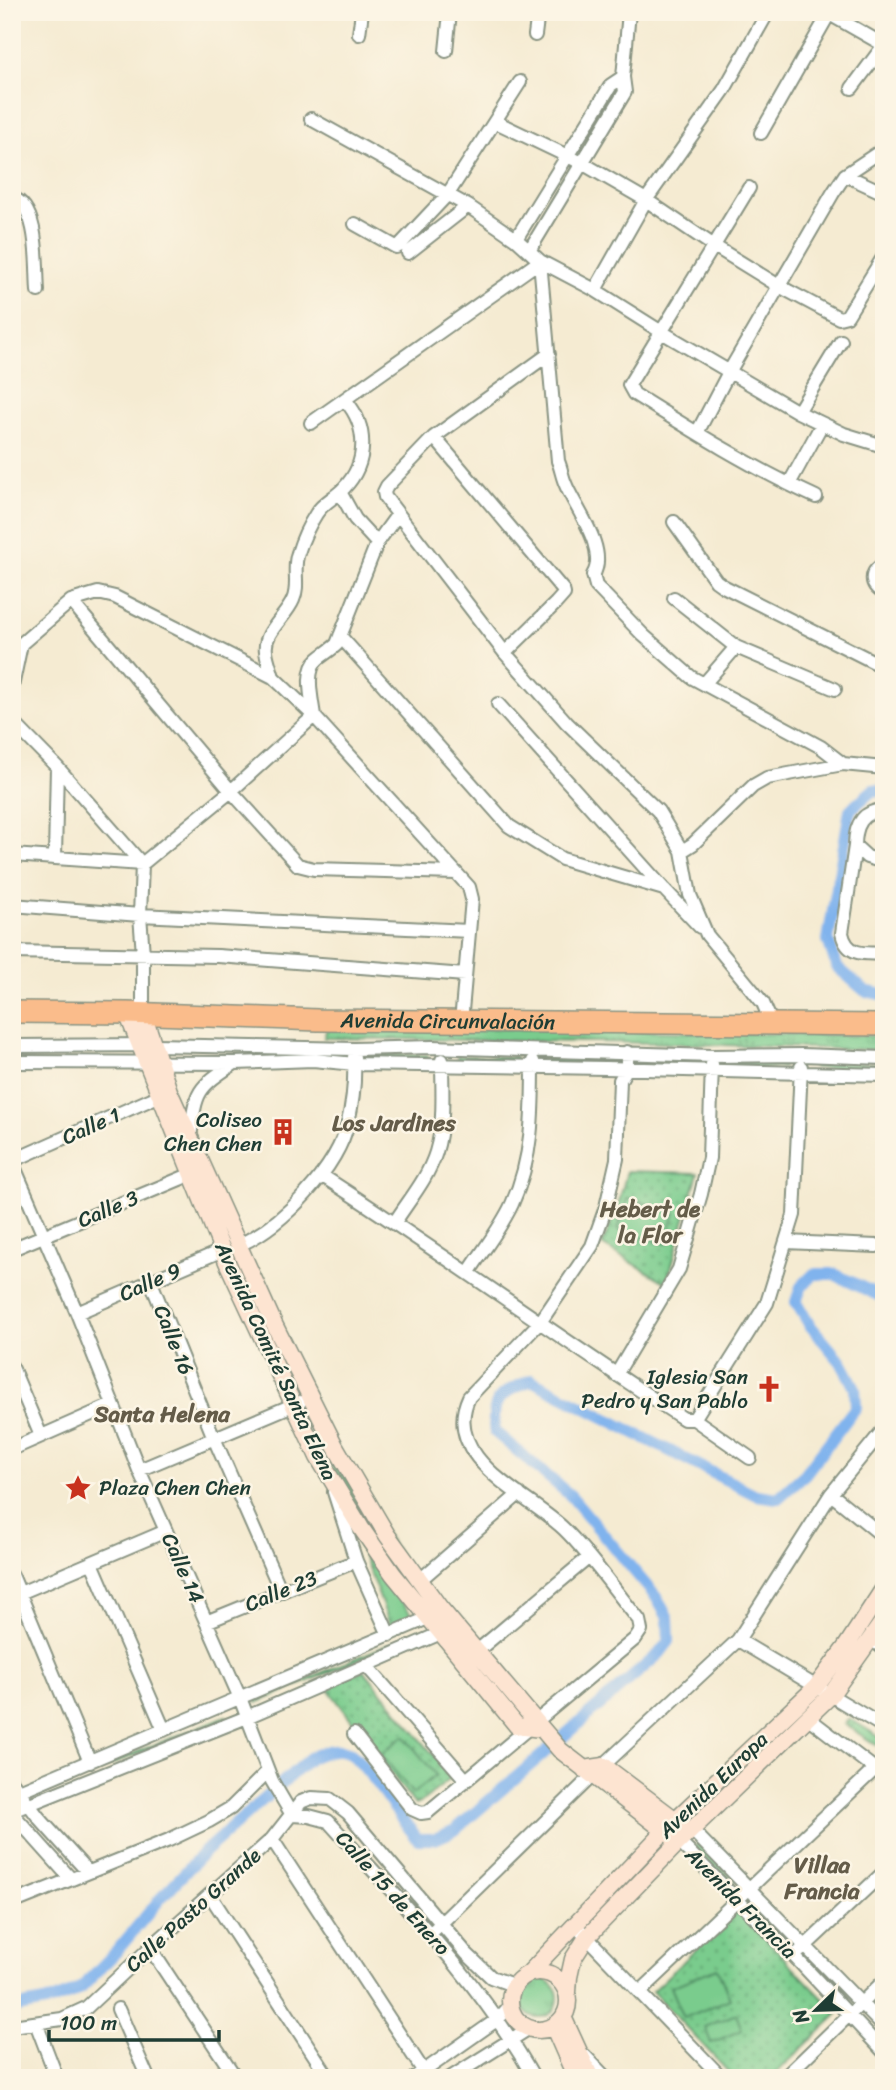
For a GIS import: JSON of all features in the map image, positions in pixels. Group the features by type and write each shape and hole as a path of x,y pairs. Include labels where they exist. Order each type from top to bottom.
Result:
{"highway":[{"name":"Avenida Circunvalación","path":"12,1012 135,1013 318,1020 884,1025"}],"street":[{"path":"359,34 362,12"},
{"path":"446,51 450,12"},
{"path":"535,35 538,12"},
{"path":"529,251 625,92 622,77 629,12"},
{"path":"595,290 646,200 724,90 768,12"},
{"path":"761,134 829,13 884,45 852,88"},
{"path":"516,239 611,85 622,77"},
{"path":"355,224 398,247 448,194 520,82"},
{"path":"312,118 468,206 516,239 540,261 595,290 798,412 822,424 880,445"},
{"path":"496,121 582,163 646,200 779,286 841,318 847,316 884,256"},
{"path":"697,433 729,372 845,175 884,149"},
{"path":"845,175 884,192"},
{"path":"749,188 660,331 629,389 697,433 816,497"},
{"path":"12,198 26,206 32,221 38,291"},
{"path":"408,253 468,206"},
{"path":"540,261 558,461 565,484 582,511 598,556 593,575 596,586 643,635 691,677 821,747 843,764"},
{"path":"311,423 346,401 540,261"},
{"path":"798,412 841,341"},
{"path":"549,354 434,437 385,489 385,497 505,653 567,723 658,811 681,851 690,895 707,935"},
{"path":"273,677 265,649 268,637 292,603 297,591 297,554 316,514 327,500 340,492 353,478 361,450 357,414 346,401"},
{"path":"789,484 822,424"},
{"path":"434,437 563,590 561,598 505,653"},
{"path":"340,492 355,519 377,543"},
{"path":"314,716 311,669 317,660 330,652 340,636 377,543 398,514"},
{"path":"674,522 716,581 723,586 884,667"},
{"path":"884,564 873,573 872,579 873,585 884,593"},
{"path":"12,687 21,644 71,601 98,593 106,594 273,677 314,716 469,887 472,899 461,1021"},
{"path":"674,598 736,647 835,689"},
{"path":"71,601 231,791 303,868 456,873"},
{"path":"340,636 509,826 562,859 664,888"},
{"path":"704,684 736,647"},
{"path":"498,704 707,935 763,1003 772,1024"},
{"path":"12,855 142,864 231,791 314,716"},
{"path":"12,719 12,751"},
{"path":"12,719 142,864 140,915 143,954 135,1013"},
{"path":"681,851 692,844 752,786 767,778 843,764 884,768"},
{"path":"55,856 57,767"},
{"path":"884,810 862,817 855,830 842,933 844,942 860,954 884,953"},
{"path":"855,846 867,857 884,862"},
{"path":"12,905 140,915 469,931"},
{"path":"12,952 219,956 465,975"},
{"name":"Avenida Comité Santa Elena","path":"135,1013 164,1093 198,1172 223,1250 293,1405 330,1479 393,1574 434,1613 517,1726 539,1729"},
{"path":"12,1046 533,1049 712,1056 884,1058"},
{"path":"190,1139 194,1106 206,1082 260,1047"},
{"path":"395,1222 427,1173 436,1153 441,1132 442,1048"},
{"path":"239,1245 267,1229 290,1210 321,1175 338,1149 348,1122 355,1064 354,1049"},
{"path":"469,1272 512,1205 526,1168 532,1136 533,1049"},
{"path":"612,1051 612,1068 620,1080"},
{"path":"354,1734 412,1809 421,1813 428,1812 466,1780 539,1729 635,1639 641,1630 639,1620 564,1529 489,1472 470,1445 462,1426 463,1410 469,1397 541,1321 592,1246 606,1207 617,1160 620,1080 627,1068 627,1052"},
{"path":"694,1419 767,1303 786,1242 794,1215 802,1055"},
{"path":"616,1375 679,1269 709,1158 712,1056"},
{"path":"12,1062 235,1063 313,1060 355,1064 884,1075"},
{"path":"88,1872 14,1789 90,1762 389,1635 434,1613 420,1580 387,1535 335,1446 274,1324 239,1245 198,1172 190,1139 164,1093"},
{"name":"Calle 1","path":"12,1161 164,1093"},
{"name":"Calle 14","path":"12,1161 77,1313 139,1470 240,1698 270,1776 292,1815"},
{"name":"Calle 3","path":"12,1249 198,1172"},
{"path":"321,1175 469,1272 616,1375 684,1419 694,1419 750,1458"},
{"path":"786,1242 876,1246 884,1244"},
{"name":"Calle 9","path":"77,1313 223,1250"},
{"name":"Calle 16","path":"151,1282 214,1438 281,1591"},
{"path":"12,1367 41,1436"},
{"path":"139,1470 310,1397"},
{"path":"12,1449 112,1405"},
{"path":"430,1934 593,1770 738,1640 831,1494 884,1429"},
{"path":"318,1457 335,1446"},
{"path":"330,1479 356,1561 389,1635"},
{"path":"420,1580 519,1494"},
{"path":"831,1494 884,1537"},
{"path":"20,1593 166,1531"},
{"path":"476,1652 588,1558"},
{"name":"Calle 23","path":"206,1622 356,1561"},
{"path":"92,1563 164,1730"},
{"path":"12,1575 90,1762"},
{"name":"Avenida Europa","path":"568,1992 573,1959 587,1937 679,1842 807,1717 845,1648 884,1588"},
{"name":"Avenida Europa","path":"530,1972 670,1826 877,1644 884,1620"},
{"path":"71,1879 12,1812 247,1717 447,1629 476,1652 539,1729"},
{"path":"738,1640 884,1727"},
{"path":"366,1665 466,1780"},
{"path":"640,1992 879,1772 807,1717"},
{"name":"Avenida Francia","path":"539,1729 560,1750 593,1770 670,1826 693,1831 884,2027"},
{"path":"12,1903 169,1840 209,1821 232,1808 270,1776"},
{"name":"Calle 15 de Enero","path":"292,1815 301,1802 311,1798 330,1799 348,1813 467,1954 491,1977 513,1986"},
{"name":"Calle 15 de Enero","path":"292,1815 328,1821 454,1961 512,2038 534,2078"},
{"name":"Calle Pasto Grande","path":"12,2026 62,2019 86,2008 272,1839 292,1815"},
{"name":"Avenida Francia","path":"670,1826 679,1842 794,1956 884,2052"},
{"path":"272,1839 422,2076 498,2019 510,2006"},
{"path":"794,1956 884,1872"},
{"path":"210,1895 329,2078"},
{"path":"575,1924 722,2078"},
{"path":"150,1948 236,2078"},
{"path":"559,2023 546,2031 528,2029 516,2020 510,2006 513,1986 530,1972 545,1971 559,1978 568,1992 559,2023 576,2078"},
{"path":"784,2078 884,1981"},
{"path":"118,2009 148,2078"},
{"path":"559,2023 606,2078"},
{"path":"36,2024 57,2078"},
{"path":"450,2078 528,2029"},
{"path":"578,2048 591,2078"}],"green space":[{"path":"328,1025 880,1036 879,1050 660,1043 324,1038"},
{"path":"367,1055 428,1055 428,1060 367,1059"},
{"path":"457,1056 516,1057 516,1062 457,1061"},
{"path":"545,1057 604,1059 604,1064 546,1063"},
{"path":"723,1061 783,1062 783,1068 723,1067"},
{"path":"814,1063 876,1063 876,1069 813,1068"},
{"path":"627,1171 698,1173 665,1282 602,1245 617,1210"},
{"path":"628,1198 675,1213 666,1244 618,1230"},
{"path":"336,1461 431,1602 425,1605 381,1546 331,1466"},
{"path":"359,1544 412,1615 410,1618 390,1625"},
{"path":"422,1630 423,1633 257,1703 256,1700"},
{"path":"364,1670 449,1774 450,1779 415,1805 326,1686"},
{"path":"226,1716 228,1719 32,1796 33,1793"},
{"path":"849,1718 884,1740 884,1750 844,1724"},
{"path":"404,1736 436,1775 413,1794 381,1754"},
{"path":"661,1843 666,1847 593,1922 589,1918"},
{"path":"698,1843 736,1882 732,1885 694,1847"},
{"path":"738,1910 838,2014 771,2078 734,2078 652,1991"},
{"path":"813,1961 849,2000 846,2003 809,1964"},
{"path":"717,1968 730,1999 684,2018 671,1987"},
{"path":"539,1979 552,1985 558,1998 552,2011 539,2017 526,2011 520,1998 526,1985"},
{"path":"736,2014 742,2030 711,2043 705,2027"}],"waterway":[{"path":"884,791 873,790 850,810 828,940 837,967 865,991 884,995"},
{"path":"12,2008 51,2001 83,1986 204,1852 310,1758 333,1750 348,1752 364,1767 418,1839 435,1839 455,1830 659,1654 669,1641 668,1618 656,1597 571,1496 495,1432 494,1411 505,1393 531,1380 756,1495 778,1498 805,1474 856,1407 855,1388 841,1362 809,1324 796,1302 801,1287 814,1274 834,1274 884,1298"}],"place":[{"name":"Coliseo Chen Chen","path":"283,1132"},
{"name":"Iglesia San Pedro y San Pablo","path":"769,1389"},
{"name":"Plaza Chen Chen","path":"78,1488"}],"district":[{"name":"Los Jardines","path":"394,1123"},
{"name":"Hebert de la Flor","path":"650,1222"},
{"name":"Santa Helena","path":"162,1414"},
{"name":"Villaa Francia","path":"822,1878"}]}
